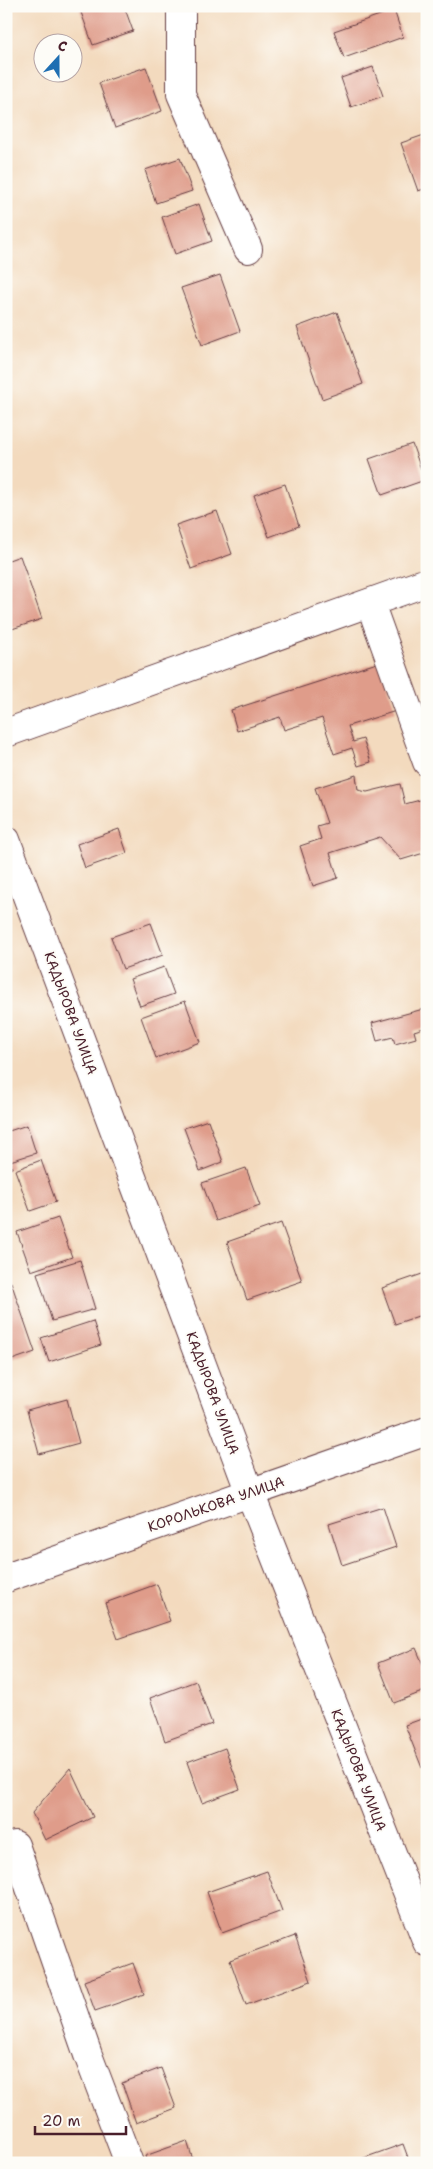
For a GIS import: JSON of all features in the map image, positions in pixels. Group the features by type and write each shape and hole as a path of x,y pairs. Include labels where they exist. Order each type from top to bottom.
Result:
{"street":[{"path":"181,6 181,94 248,249"},
{"path":"6,734 427,582"},
{"path":"370,603 427,762"},
{"name":"КАДЫРОВА УЛИЦА","path":"6,840 250,1493 427,1942"},
{"name":"КОРОЛЬКОВА УЛИЦА","path":"6,1578 427,1431"},
{"path":"15,1845 88,2055 129,2163"}],"building":[{"path":"124,6 133,31 93,45 79,7"},
{"path":"394,10 403,37 344,58 334,31"},
{"path":"146,67 162,111 115,128 99,83"},
{"path":"373,67 383,96 351,107 341,78"},
{"path":"427,134 427,188 418,191 401,143"},
{"path":"180,158 192,191 156,203 145,170"},
{"path":"199,204 212,241 175,254 162,217"},
{"path":"220,275 240,331 202,345 181,288"},
{"path":"337,312 363,384 322,399 297,327"},
{"path":"412,444 425,480 382,495 369,459"},
{"path":"285,484 299,526 269,537 254,495"},
{"path":"217,511 232,554 191,569 176,525"},
{"path":"20,556 42,619 6,631 6,561"},
{"path":"380,662 396,711 348,726 353,742 363,739 371,762 358,766 352,748 334,754 322,718 284,730 280,717 237,731 231,710"},
{"path":"356,775 358,790 367,792 400,784 405,804 424,799 427,810 427,843 424,843 427,852 401,860 380,837 330,853 338,878 313,886 300,846 321,839 317,826 327,823 315,788"},
{"path":"119,829 127,853 85,868 77,844"},
{"path":"151,923 163,955 123,969 111,937"},
{"path":"164,967 174,994 140,1006 130,979"},
{"path":"185,1001 200,1042 156,1058 141,1017"},
{"path":"427,1008 427,1027 414,1031 416,1038 395,1044 393,1037 377,1041 372,1023"},
{"path":"208,1120 223,1162 200,1171 184,1128"},
{"path":"27,1125 36,1153 10,1161 12,1168 6,1170 6,1132"},
{"path":"41,1160 56,1202 30,1211 15,1170"},
{"path":"246,1168 260,1206 216,1221 202,1183"},
{"path":"58,1218 72,1257 31,1271 17,1232"},
{"path":"281,1223 302,1281 247,1300 227,1242"},
{"path":"80,1260 95,1309 52,1321 37,1273"},
{"path":"425,1273 427,1279 427,1313 395,1324 382,1288"},
{"path":"11,1282 35,1352 6,1362 6,1283"},
{"path":"93,1321 101,1345 49,1362 41,1338"},
{"path":"67,1399 79,1443 39,1454 27,1410"},
{"path":"383,1507 396,1547 342,1565 329,1524"},
{"path":"157,1584 170,1621 118,1639 105,1603"},
{"path":"416,1648 427,1674 427,1690 394,1703 378,1663"},
{"path":"196,1681 212,1724 165,1741 150,1698"},
{"path":"427,1717 427,1766 422,1768 405,1725"},
{"path":"225,1748 240,1789 202,1803 187,1762"},
{"path":"70,1768 93,1817 45,1840 32,1813"},
{"path":"267,1871 282,1911 222,1933 207,1892"},
{"path":"295,1936 311,1981 246,2005 230,1960"},
{"path":"133,1963 144,1994 95,2011 84,1981"},
{"path":"161,2068 176,2108 136,2123 122,2083"},
{"path":"187,2141 194,2163 147,2163 145,2156"},
{"path":"403,2144 410,2163 362,2163 361,2159"}]}
